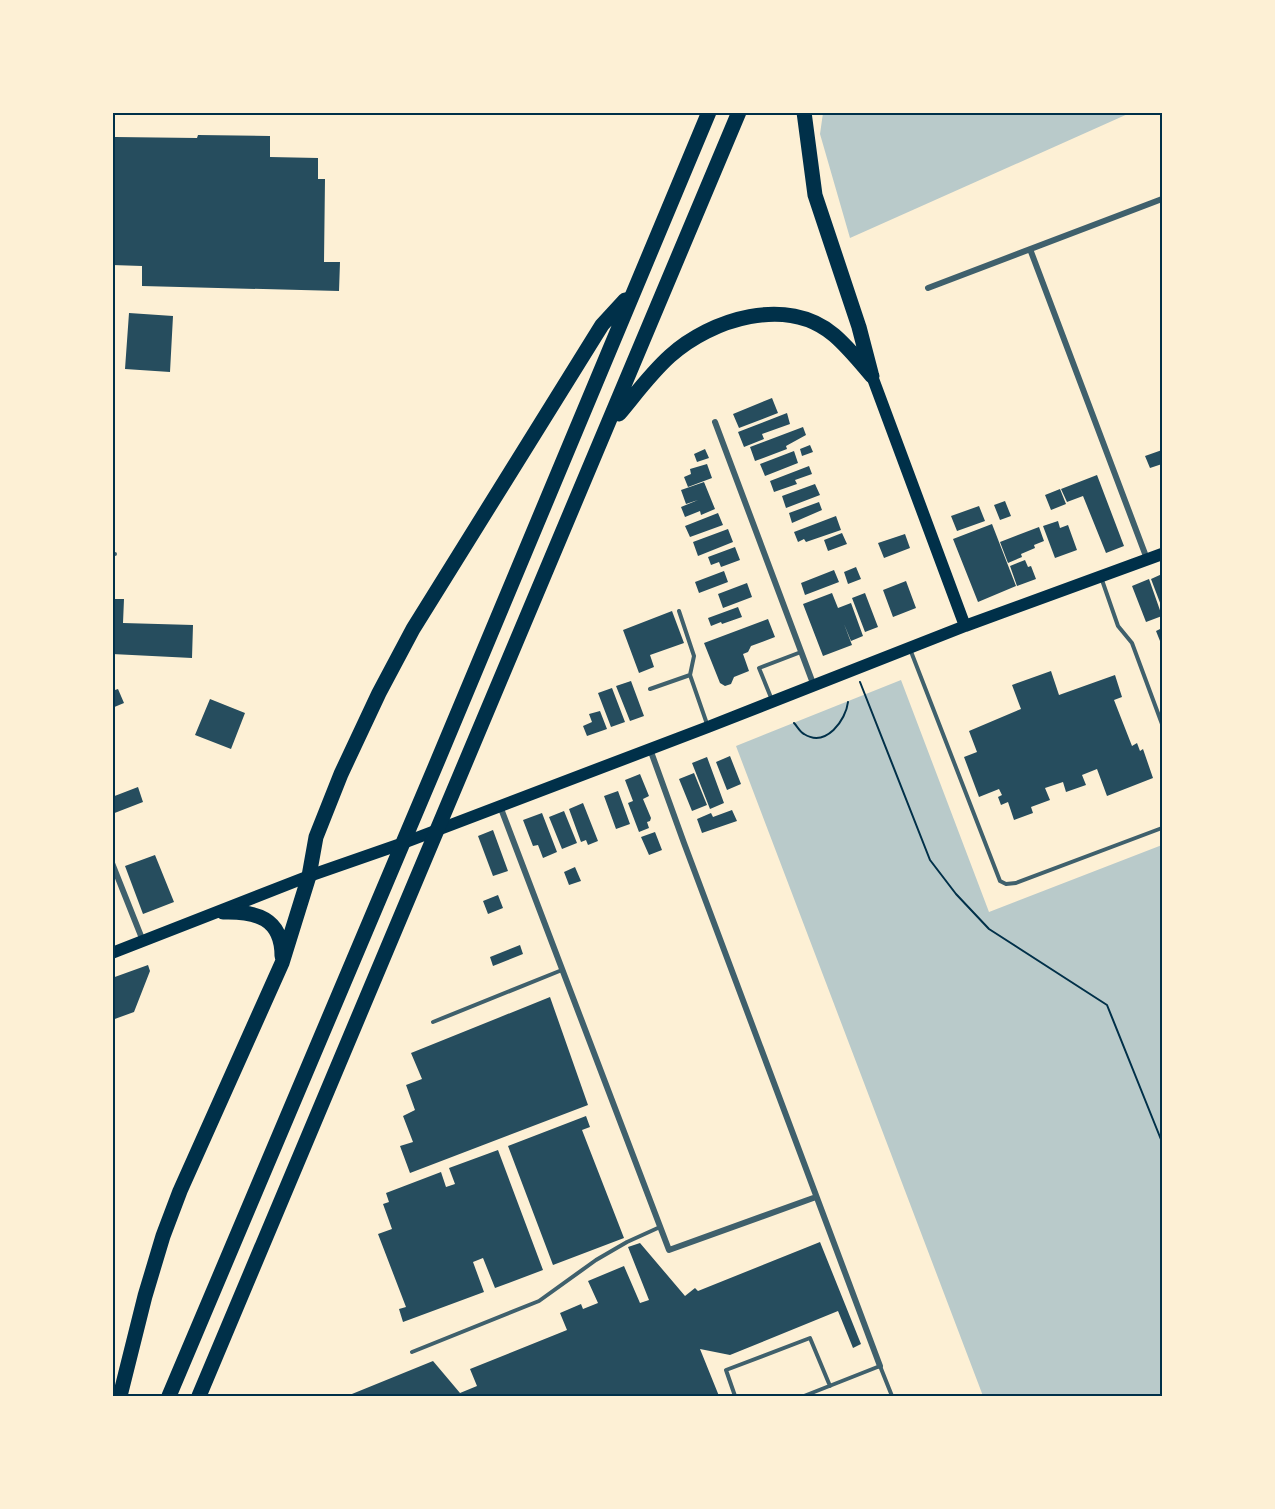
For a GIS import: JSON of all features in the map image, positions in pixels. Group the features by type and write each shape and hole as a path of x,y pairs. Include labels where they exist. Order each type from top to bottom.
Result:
{"highway":[{"path":"169,1396 709,112"},
{"path":"199,1396 739,112"},
{"path":"804,112 815,195 859,327 872,376"},
{"path":"120,1396 145,1296 163,1236 180,1191 282,963 309,876 316,837 341,774 413,628 602,325 633,291"},
{"path":"608,427 669,357 685,344 729,322 750,317 779,314 821,326 834,334 872,376"},
{"path":"223,912 259,914 275,928 282,945 282,963"}],"main road":[{"path":"872,376 964,626"},
{"path":"112,953 223,912 309,876 651,749 964,626 1162,554"}],"street":[{"path":"928,288 1162,199"},
{"path":"1030,249 1148,559"},
{"path":"715,422 814,686"},
{"path":"651,749 880,1366"},
{"path":"500,806 669,1250 816,1197"},
{"path":"112,863 143,942"}],"lane":[{"path":"1101,576 1118,626 1132,643 1162,724"},
{"path":"679,611 694,656 690,675 708,727"},
{"path":"909,648 1000,881 1006,884 1016,884 1162,828"},
{"path":"772,702 759,668 801,652"},
{"path":"650,688 690,675"},
{"path":"433,1022 562,970"},
{"path":"412,1352 539,1301 596,1260 660,1227"},
{"path":"735,1396 726,1370 810,1338 830,1386"},
{"path":"804,1396 880,1366 892,1396"}],"path":[{"path":"856,670 930,860 956,894 988,929 1107,1005 1162,1142"},
{"path":"794,723 804,734 816,738 826,735 839,726 846,714 848,702"}],"shaded area":[{"path":"823,112 1130,113 850,238 820,134"},
{"path":"901,680 989,912 1162,845 1162,1396 983,1396 736,746"}],"building":[{"path":"198,135 270,136 270,157 318,158 318,179 325,179 324,262 340,262 339,291 142,286 142,266 112,265 115,137 197,138"},
{"path":"129,313 173,316 170,372 125,369"},
{"path":"772,398 778,413 739,428 733,414"},
{"path":"787,413 790,424 762,434 764,439 744,447 738,432"},
{"path":"803,427 806,435 786,446 787,449 755,461 750,447"},
{"path":"810,445 813,452 802,456 800,449"},
{"path":"705,449 709,458 697,462 694,454"},
{"path":"1162,450 1162,464 1150,468 1145,456"},
{"path":"794,451 798,463 765,476 760,464"},
{"path":"707,464 712,478 688,487 684,477 691,474 690,469"},
{"path":"809,466 812,474 795,480 797,484 774,492 770,481"},
{"path":"1097,475 1124,546 1106,553 1083,496 1067,502 1061,489"},
{"path":"704,482 715,509 701,515 700,511 685,517 681,507 698,500 686,504 681,490"},
{"path":"815,484 820,495 786,508 782,496"},
{"path":"1060,489 1066,504 1051,510 1045,495"},
{"path":"1005,501 1011,516 1000,520 994,505"},
{"path":"819,502 822,510 792,523 789,513"},
{"path":"979,506 985,521 957,531 951,516"},
{"path":"718,513 723,525 690,537 685,526"},
{"path":"836,516 841,530 806,542 804,539 798,542 794,532"},
{"path":"1058,521 1060,528 1068,525 1077,550 1055,558 1043,526"},
{"path":"992,524 1016,586 978,602 953,539"},
{"path":"1039,527 1044,541 1021,554 1022,557 1008,563 1000,542"},
{"path":"728,529 733,542 698,556 693,542"},
{"path":"842,533 847,544 828,551 824,540"},
{"path":"905,534 910,548 884,558 878,543"},
{"path":"735,547 740,560 721,567 719,562 711,565 708,557"},
{"path":"1025,560 1028,567 1031,566 1036,579 1017,586 1010,566"},
{"path":"856,567 861,579 848,584 844,572"},
{"path":"834,570 839,582 805,595 801,583"},
{"path":"724,571 728,582 699,593 695,582"},
{"path":"1162,574 1162,608 1151,579"},
{"path":"1149,579 1162,616 1146,622 1132,586"},
{"path":"906,581 916,608 893,617 883,590"},
{"path":"747,583 752,597 723,608 718,594"},
{"path":"832,593 838,608 851,603 863,636 851,641 844,624 852,645 823,656 803,604"},
{"path":"865,593 878,627 865,632 852,598"},
{"path":"112,599 124,599 123,623 193,625 192,658 112,654"},
{"path":"738,607 742,617 711,626 708,618"},
{"path":"672,611 684,643 650,655 654,667 639,673 623,630"},
{"path":"768,619 775,637 751,646 748,652 743,654 749,671 734,677 731,684 725,686 720,683 704,643"},
{"path":"1162,628 1162,646 1156,631"},
{"path":"1051,671 1059,695 1115,675 1122,697 1114,700 1132,746 1137,743 1140,751 1143,749 1153,778 1107,796 1097,769 1082,775 1086,785 1066,792 1063,782 1045,788 1050,800 1031,807 1033,813 1014,820 1008,802 1001,805 998,797 1002,795 999,789 979,797 964,757 977,752 969,731 1021,709 1012,685"},
{"path":"631,681 644,716 630,721 616,686"},
{"path":"612,688 625,722 611,727 598,693"},
{"path":"118,689 124,703 112,708 112,691"},
{"path":"210,699 245,713 231,749 195,735"},
{"path":"600,711 607,729 587,736 583,726 592,722 589,714"},
{"path":"730,756 741,784 727,790 716,762"},
{"path":"707,757 724,803 710,809 692,763"},
{"path":"694,773 707,805 692,811 679,779"},
{"path":"640,774 649,796 643,799 651,818 647,822 649,828 639,832 628,803 633,801 625,780"},
{"path":"138,787 143,802 112,814 112,797"},
{"path":"618,791 630,824 616,829 604,796"},
{"path":"583,803 598,841 588,845 586,840 581,842 569,809"},
{"path":"732,810 737,821 702,833 697,819 711,813 713,817"},
{"path":"564,811 577,843 562,849 549,817"},
{"path":"542,813 557,852 543,858 538,845 533,846 523,820"},
{"path":"493,830 508,871 493,876 478,836"},
{"path":"655,832 662,850 649,855 641,837"},
{"path":"155,855 174,902 143,914 125,866"},
{"path":"575,867 581,881 569,885 564,872"},
{"path":"498,895 503,908 488,914 483,901"},
{"path":"520,945 523,954 493,966 490,957"},
{"path":"148,965 150,971 134,1012 112,1020 112,978"},
{"path":"550,997 588,1105 410,1173 400,1146 413,1142 403,1116 415,1110 406,1085 422,1079 411,1053"},
{"path":"586,1116 590,1127 582,1130 624,1238 553,1265 508,1146"},
{"path":"498,1150 543,1270 495,1288 483,1258 473,1262 484,1292 403,1322 399,1309 406,1307 378,1234 392,1229 383,1204 389,1202 386,1193 441,1172 446,1187 455,1184 449,1168"},
{"path":"820,1242 861,1344 853,1348 838,1311 730,1355 700,1349 719,1396 347,1396 433,1361 460,1393 477,1386 470,1369 567,1330 560,1313 581,1304 583,1309 598,1303 588,1281 624,1266 640,1303 649,1300 628,1247 640,1243 685,1296 695,1288 698,1291"}]}
